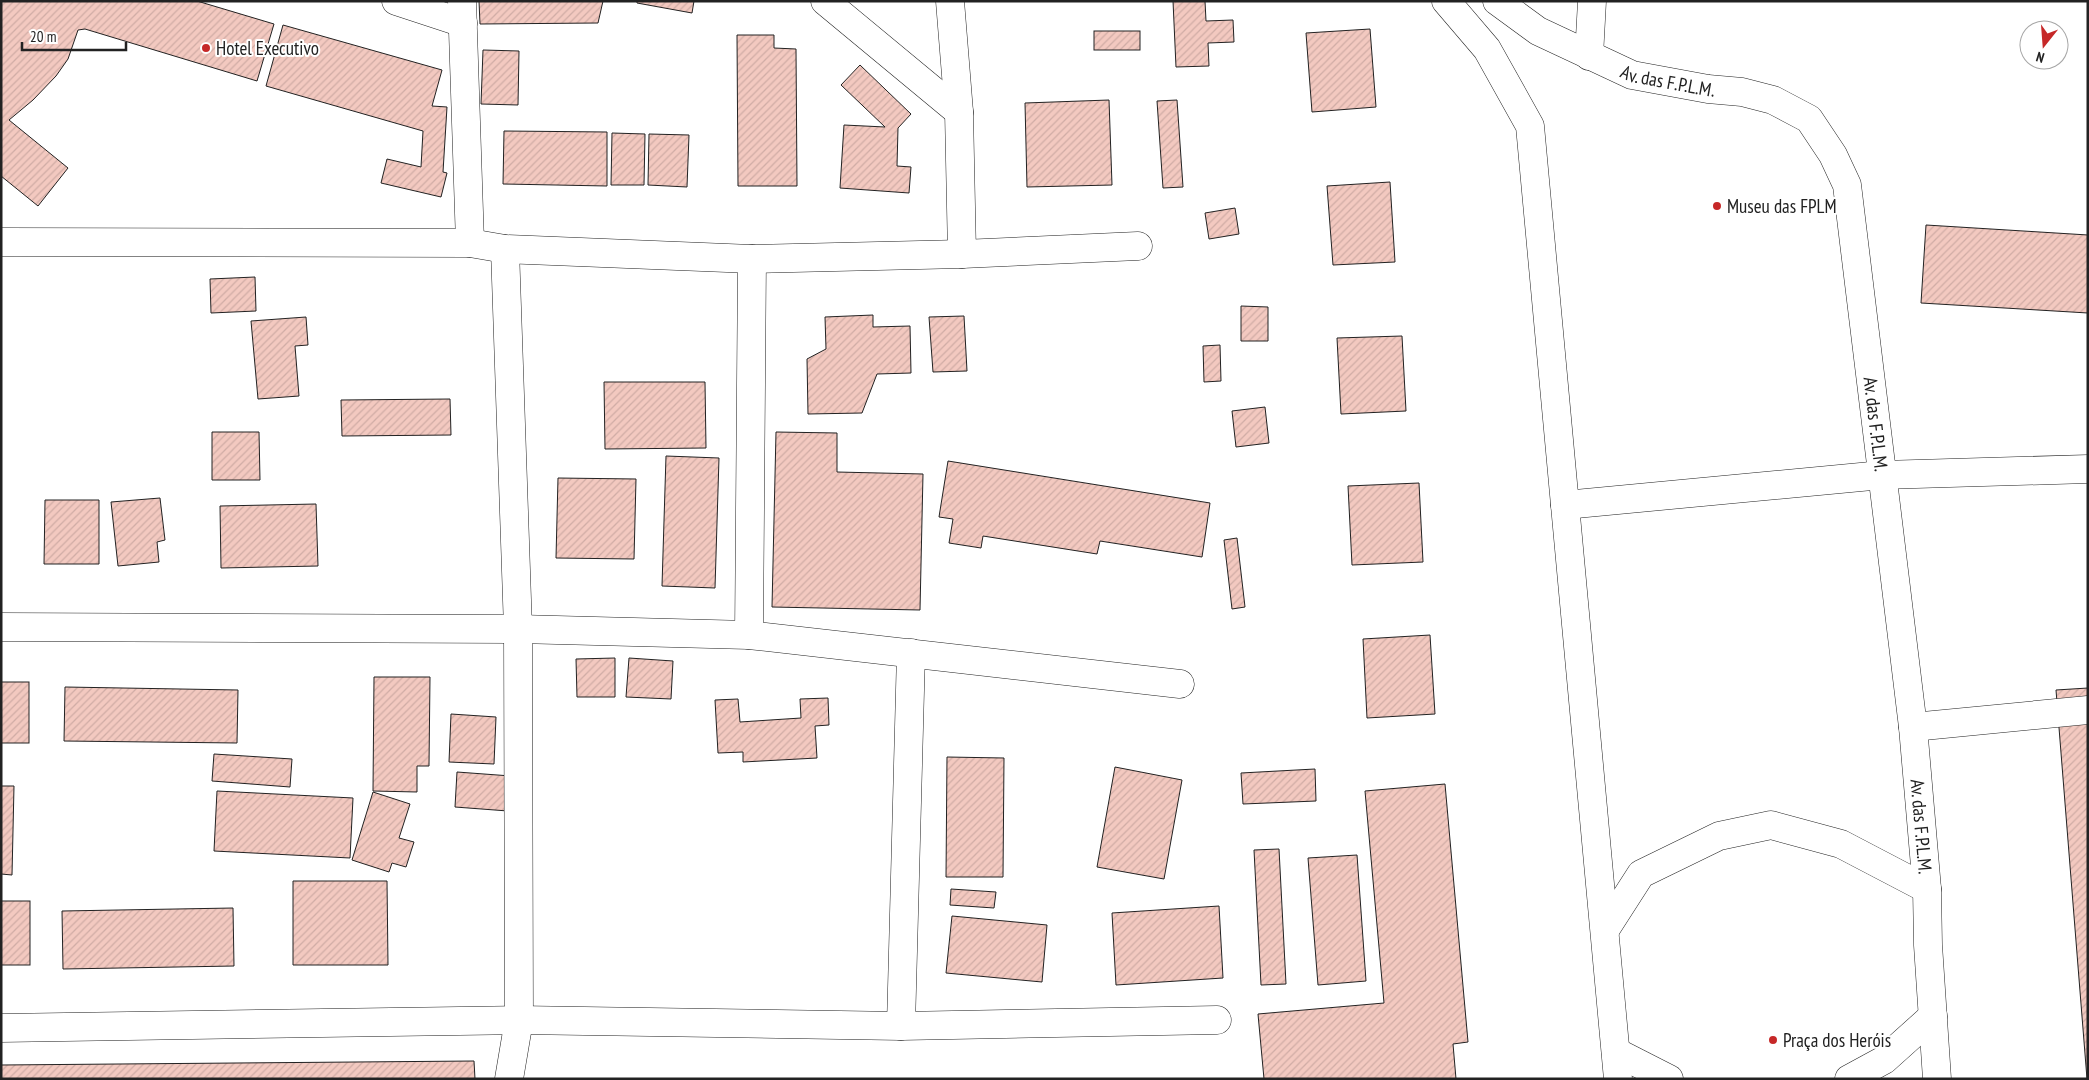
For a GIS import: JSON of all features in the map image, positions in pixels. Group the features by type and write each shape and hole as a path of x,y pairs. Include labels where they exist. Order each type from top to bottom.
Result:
{"street":[{"path":"396,1 462,12 470,243"},
{"path":"825,1 959,112"},
{"path":"950,1 959,112 962,254"},
{"path":"1446,1 1487,49 1530,126 1617,1066 1669,1079"},
{"name":"Av. das F.P.L.M.","path":"1496,1 1538,31 1632,75 1708,89 1742,92 1773,100 1809,119 1833,155 1847,185 1913,727 1927,889 1938,1079"},
{"path":"1589,56 1592,1"},
{"path":"1,242 470,243 506,249 752,260 962,254 1138,246"},
{"path":"506,249 518,629 518,1020 510,1079"},
{"path":"749,635 752,260"},
{"path":"1565,505 1882,475 2088,469"},
{"path":"1,627 518,629 749,635 1180,684"},
{"path":"901,1026 911,653"},
{"path":"1913,727 2088,710"},
{"path":"1605,930 1641,874 1719,836 1770,825 1840,844 1927,889"},
{"path":"1849,1079 1884,1060 1933,1016"},
{"path":"1,1028 518,1020 901,1026 1217,1020"}],"building":[{"path":"1,1 197,1 274,24 257,81 85,29 78,30 68,59 56,76 33,100 9,120 68,168 38,206 1,176"},
{"path":"479,1 603,1 598,23 480,24"},
{"path":"637,1 694,1 692,13 637,3"},
{"path":"1173,1 1205,1 1206,21 1233,20 1234,42 1208,43 1209,66 1176,67"},
{"path":"283,25 442,70 432,106 447,107 443,172 447,173 441,197 381,183 387,159 421,167 423,131 266,86"},
{"path":"1370,29 1376,107 1312,112 1306,33"},
{"path":"1094,31 1140,31 1140,50 1094,50"},
{"path":"737,35 774,35 774,48 796,49 797,186 738,186"},
{"path":"483,50 519,51 518,105 481,104"},
{"path":"860,65 911,114 898,128 897,166 911,167 909,193 840,188 844,125 885,127 841,85"},
{"path":"1109,100 1112,185 1027,187 1025,103"},
{"path":"1177,100 1183,187 1163,188 1157,101"},
{"path":"504,131 607,132 607,186 503,184"},
{"path":"612,133 645,134 644,185 611,185"},
{"path":"649,134 689,135 687,187 648,185"},
{"path":"1390,182 1395,262 1333,265 1327,186"},
{"path":"1235,208 1239,234 1209,239 1205,213"},
{"path":"1926,225 2088,235 2088,313 1921,303"},
{"path":"255,277 256,311 211,313 210,279"},
{"path":"1241,306 1268,307 1268,341 1241,341"},
{"path":"873,315 873,327 910,326 911,373 877,374 862,413 808,414 807,359 826,349 825,317"},
{"path":"964,316 967,371 933,372 929,317"},
{"path":"306,317 308,345 295,346 299,396 258,399 251,321"},
{"path":"1402,336 1406,411 1341,414 1337,338"},
{"path":"1220,345 1221,381 1204,382 1203,346"},
{"path":"604,382 705,382 706,448 605,449"},
{"path":"450,399 451,435 342,436 341,400"},
{"path":"1265,407 1269,443 1236,447 1232,411"},
{"path":"212,432 259,432 260,480 212,480"},
{"path":"776,432 837,433 837,472 923,474 920,610 772,607"},
{"path":"666,456 719,458 715,588 662,586"},
{"path":"948,461 1210,503 1202,557 1100,541 1097,554 983,536 981,548 949,543 953,519 939,517"},
{"path":"558,478 636,479 634,559 556,558"},
{"path":"1419,483 1423,562 1352,565 1348,486"},
{"path":"160,498 165,540 157,542 159,562 118,566 111,502"},
{"path":"45,500 99,500 99,564 44,564"},
{"path":"316,504 318,566 221,568 220,506"},
{"path":"1237,538 1245,607 1232,609 1224,540"},
{"path":"1430,635 1435,714 1367,718 1363,639"},
{"path":"615,658 615,697 577,697 576,659"},
{"path":"629,658 673,661 671,699 626,697"},
{"path":"374,677 430,677 429,766 417,766 417,792 373,791"},
{"path":"1,682 29,682 29,743 1,743"},
{"path":"65,687 238,690 237,743 64,741"},
{"path":"2088,688 2088,1079 2087,1079 2056,690"},
{"path":"828,698 829,725 815,726 817,758 743,762 743,752 718,753 715,700 738,699 740,722 801,718 800,699"},
{"path":"451,714 496,717 494,764 449,762"},
{"path":"214,754 292,759 290,787 212,781"},
{"path":"947,757 1004,758 1003,877 946,877"},
{"path":"1115,767 1182,780 1164,879 1097,867"},
{"path":"1315,769 1316,801 1243,804 1241,773"},
{"path":"457,772 511,776 508,811 455,807"},
{"path":"1445,784 1468,1042 1453,1044 1456,1079 1264,1079 1258,1014 1384,1003 1365,791"},
{"path":"1,786 14,786 12,875 1,874"},
{"path":"217,791 353,798 350,858 214,851"},
{"path":"373,792 410,804 399,838 414,842 406,867 392,863 389,872 352,860"},
{"path":"1279,849 1286,984 1261,985 1254,850"},
{"path":"1357,855 1366,981 1318,985 1308,858"},
{"path":"293,881 387,881 388,965 293,965"},
{"path":"951,889 996,892 994,908 950,905"},
{"path":"1,901 30,901 30,965 1,965"},
{"path":"1219,906 1223,978 1116,985 1112,913"},
{"path":"233,908 234,966 63,969 62,911"},
{"path":"952,916 1047,925 1042,982 946,973"},
{"path":"474,1061 475,1079 1,1079 1,1065"}],"place":[{"name":"Hotel Executivo","path":"206,48"},
{"name":"Museu das FPLM","path":"1717,206"},
{"name":"Praça dos Heróis","path":"1773,1040"}]}
